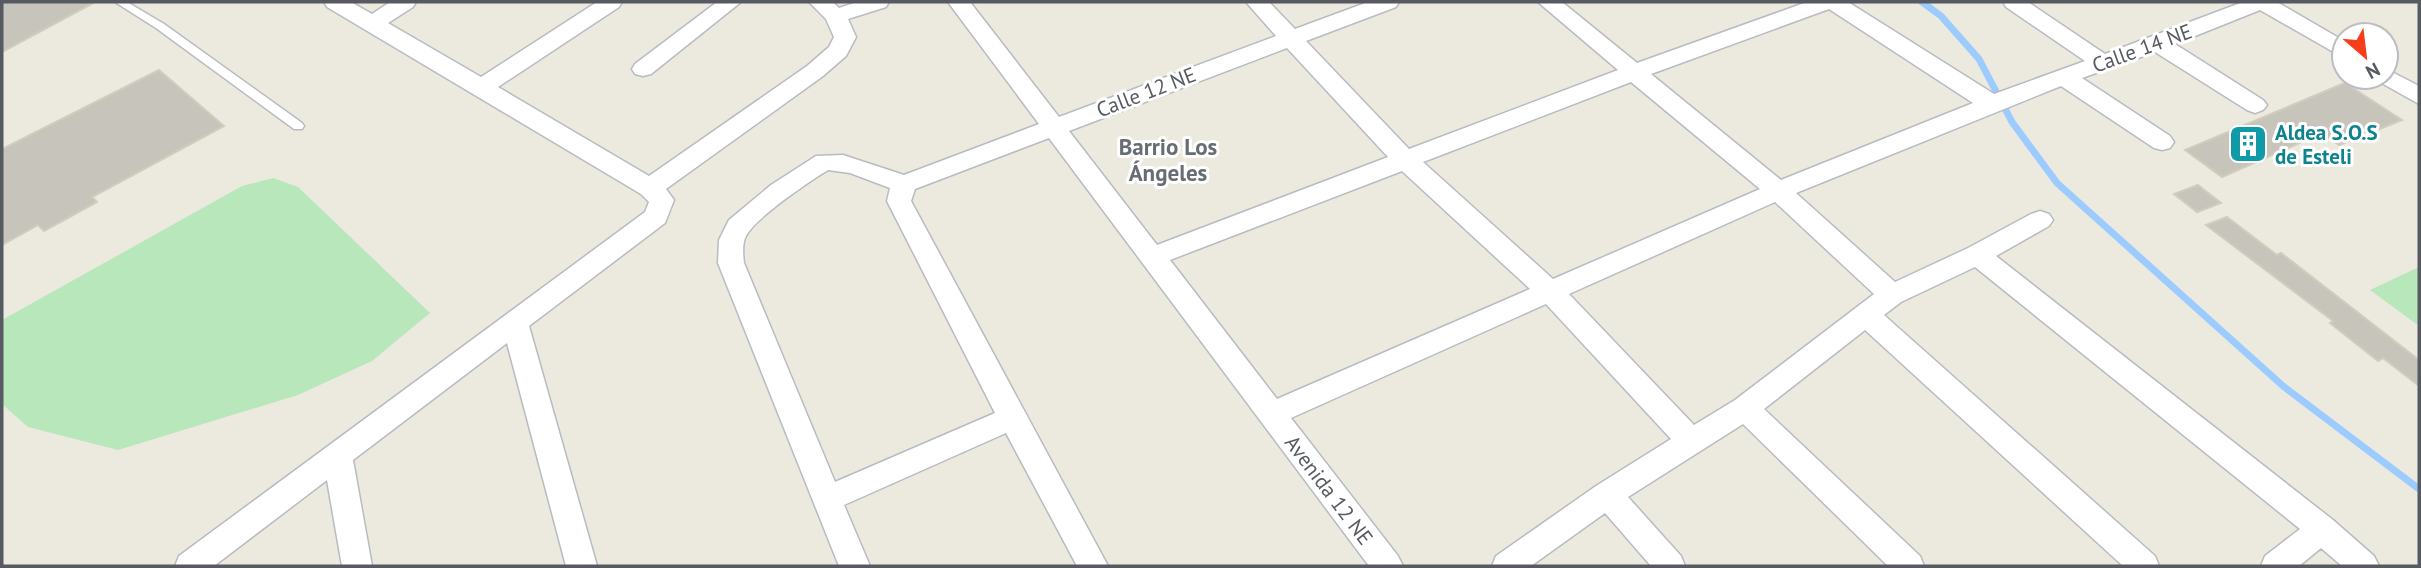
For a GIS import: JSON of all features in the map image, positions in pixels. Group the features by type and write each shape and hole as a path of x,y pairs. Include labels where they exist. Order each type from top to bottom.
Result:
{"street":[{"path":"190,566 656,217 662,200 650,188 335,2"},
{"path":"372,23 405,2"},
{"path":"481,88 611,2"},
{"path":"643,69 730,2"},
{"path":"650,188 815,71 838,51 845,37 828,9 878,2"},
{"name":"Avenida 12 NE","path":"959,2 1056,126 1387,566"},
{"path":"1257,2 1404,159 1551,292 1691,441"},
{"name":"Calle 12 NE","path":"904,184 1388,2"},
{"path":"1549,2 1778,191 1892,295"},
{"path":"1154,256 1404,159 1827,2"},
{"path":"1833,2 2003,99"},
{"path":"2014,2 2102,62"},
{"path":"2262,2 2330,43"},
{"name":"Calle 14 NE","path":"1271,414 1778,191 2003,99 2157,44 2262,2"},
{"path":"2157,44 2255,105"},
{"path":"2063,76 2162,142"},
{"path":"2400,84 2419,96"},
{"path":"855,566 731,263 729,247 738,227 809,169 826,162 846,164 904,184 899,201 1093,566"},
{"path":"1507,566 1607,495 1745,408 1892,295 1977,255 2040,219"},
{"path":"1977,255 2322,530 2363,566"},
{"path":"1866,315 2144,566"},
{"path":"515,323 582,566"},
{"path":"1745,408 1909,566"},
{"path":"828,499 1012,418"},
{"path":"338,455 357,566"},
{"path":"1607,495 1670,566"},
{"path":"2276,566 2322,530"}],"lane":[{"path":"120,2 160,26 298,126"}],"green space":[{"path":"273,178 298,187 430,313 372,361 298,395 118,450 28,427 2,404 2,320 242,186"},
{"path":"2419,267 2419,326 2370,290"}],"building":[{"path":"2,2 95,2 2,52"},
{"path":"159,70 224,126 92,197 97,202 44,231 38,225 2,245 2,149"},
{"path":"2330,89 2357,91 2402,120 2339,145 2322,133 2222,177 2185,150"},
{"path":"2198,185 2221,203 2197,212 2174,194"},
{"path":"2227,217 2277,255 2281,253 2419,360 2419,386 2383,358 2378,361 2330,323 2333,321 2206,225"}],"waterway":[{"path":"1922,2 1941,16 1979,59 2012,122 2057,183 2283,386 2419,489"}],"place":[{"name":"Aldea S.O.S de Esteli","path":"2248,144"}],"district":[{"name":"Barrio Los Ángeles","path":"1168,159"}]}
